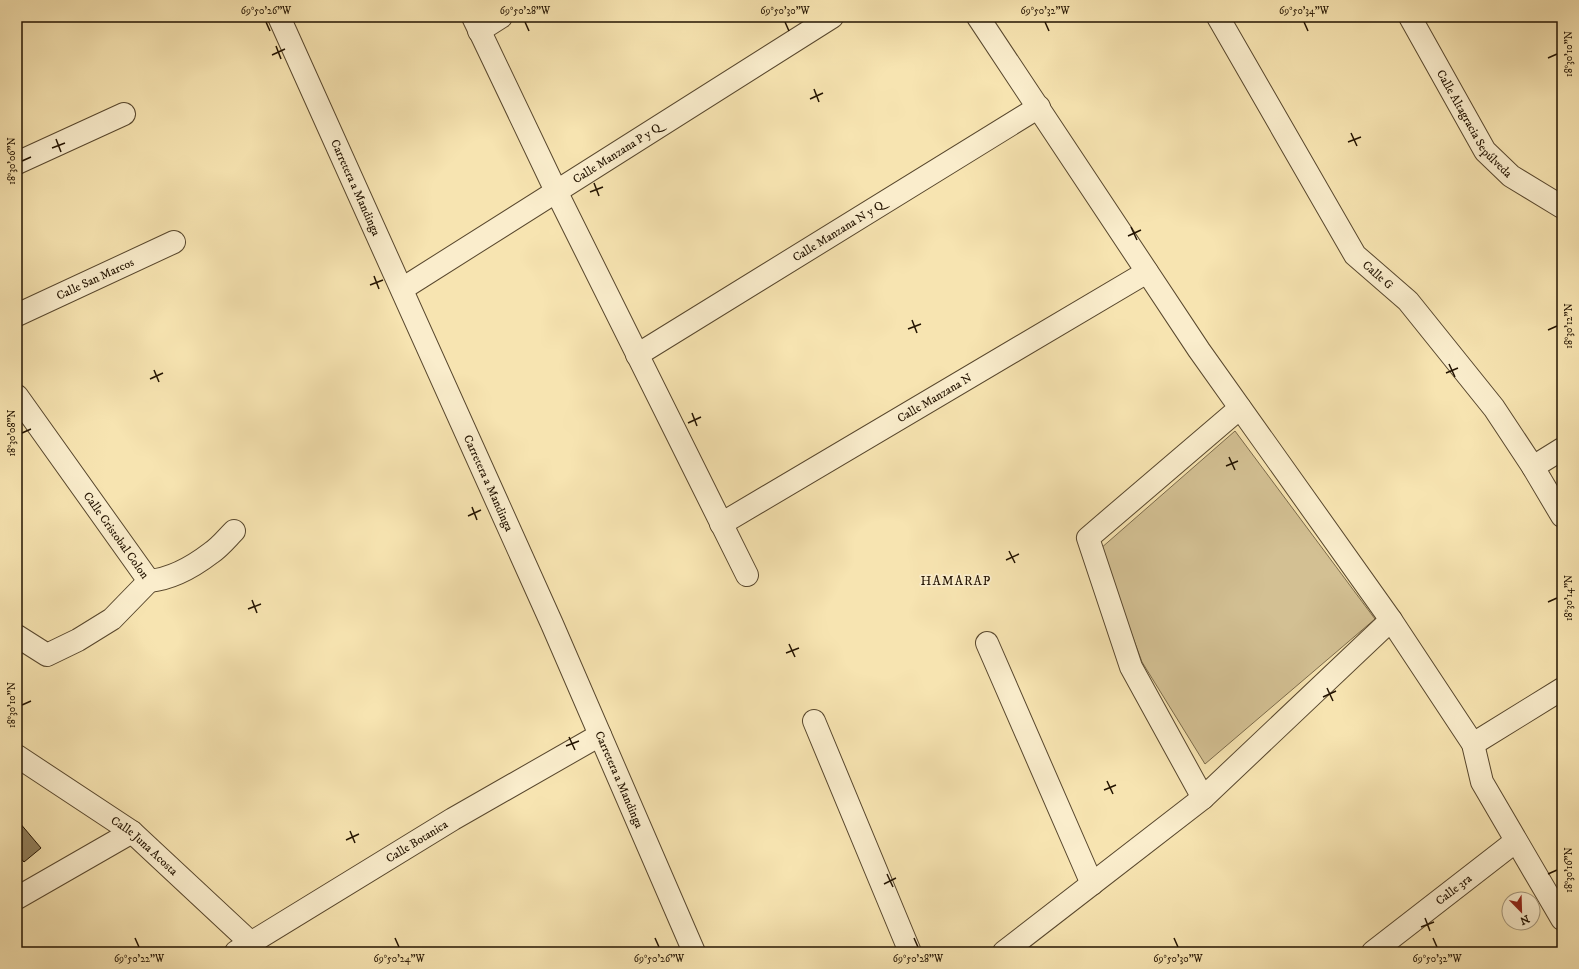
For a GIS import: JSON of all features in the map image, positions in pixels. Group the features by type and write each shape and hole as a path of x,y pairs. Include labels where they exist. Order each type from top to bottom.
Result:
{"street":[{"name":"Carretera a Mandinga","path":"279,17 552,624 694,952"},
{"path":"501,17 476,24 556,191 747,575"},
{"name":"Calle Manzana P y Q","path":"402,289 832,17"},
{"path":"978,17 1199,350 1391,620 1473,744 1482,782 1562,919"},
{"name":"Calle G","path":"1218,17 1355,255 1408,301 1494,408 1533,467 1562,516"},
{"name":"Calle Altagracia Sepúlveda","path":"1410,17 1484,151 1511,176 1562,207"},
{"name":"Calle Manzana N y Q","path":"637,355 1039,107"},
{"path":"17,163 124,114"},
{"name":"Calle San Marcos","path":"17,315 174,242"},
{"name":"Calle Manzana N","path":"721,524 1147,272"},
{"name":"Calle Cristobal Colon","path":"17,396 149,581 112,619 78,640 47,655 17,636"},
{"path":"1204,798 1131,667 1088,538 1240,408"},
{"path":"1533,467 1562,449"},
{"path":"149,581 163,580 196,563 212,552 234,531"},
{"path":"1004,952 1204,798 1391,620"},
{"path":"987,643 1092,884"},
{"path":"1473,744 1562,690"},
{"path":"814,721 910,952"},
{"name":"Calle Botanica","path":"248,949 453,820 600,735"},
{"name":"Calle Juna Acosta","path":"17,756 132,832 248,949"},
{"path":"17,898 132,832"},
{"name":"Calle 3ra","path":"1373,952 1516,841"}],"shaded area":[{"path":"1235,431 1375,619 1205,764 1142,662 1100,549"}],"building":[{"path":"19,822 41,848 24,862 17,854 17,824"}],"district":[{"name":"HAMARAP","path":"956,580"}]}
